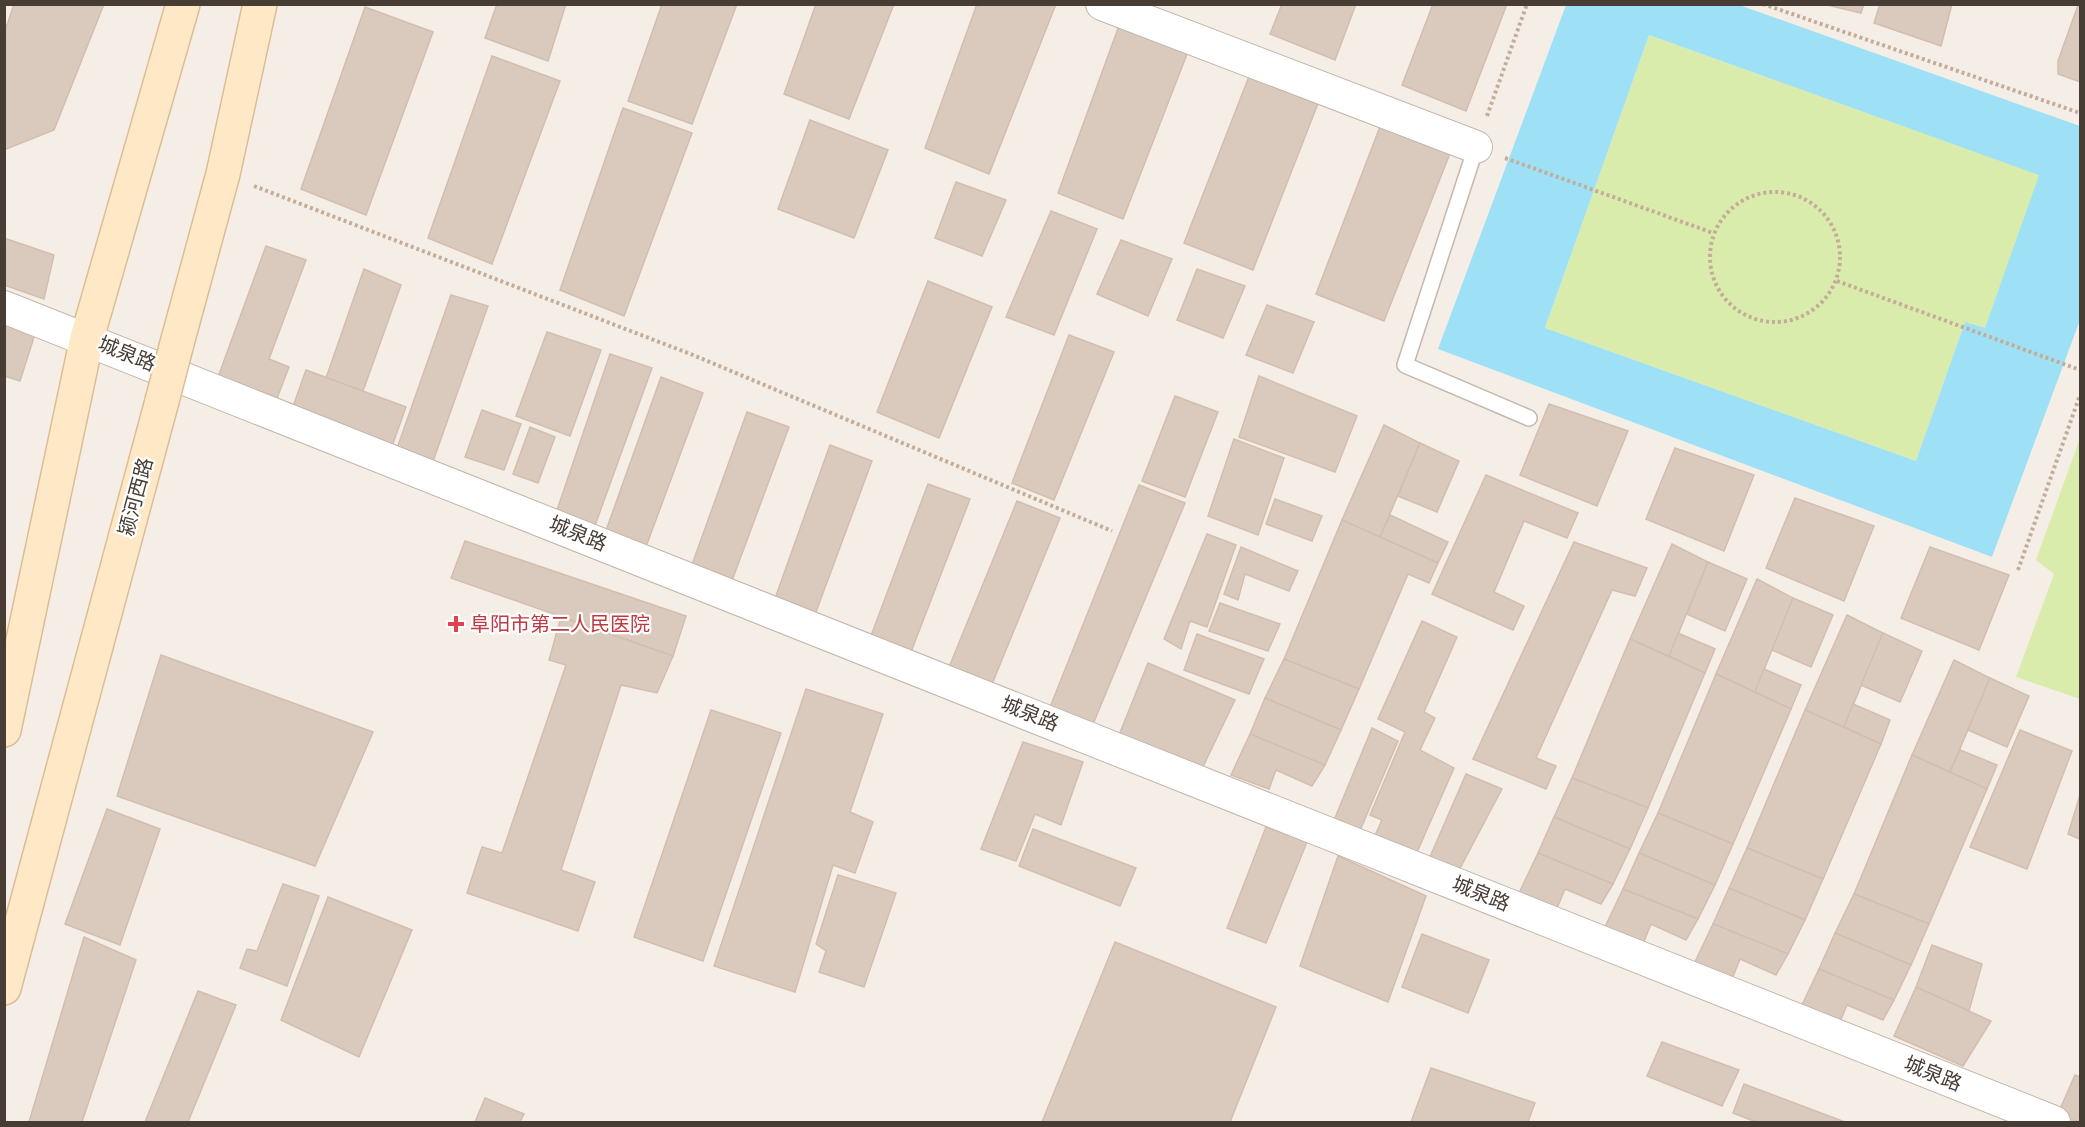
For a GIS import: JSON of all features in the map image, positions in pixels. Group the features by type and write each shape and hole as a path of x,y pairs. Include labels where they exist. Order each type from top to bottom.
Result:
{"main road":[{"path":"4,730 87,338 183,4"},
{"name":"颍河西路","path":"4,988 223,174 260,4"}],"street":[{"path":"1102,4 1485,150"},
{"name":"城泉路","path":"4,307 87,338 2054,1122"}],"lane":[{"path":"1485,150 1405,365 1529,418"}],"path":[{"path":"1527,4 1485,150 1713,233"},
{"path":"1763,4 2080,113"},
{"path":"223,174 693,355 1112,531"},
{"path":"1773,191 1799,195 1820,209 1835,230 1841,255 1837,281 1823,303 1802,318 1777,323 1752,319 1730,306 1715,285 1709,259 1713,233 1727,212 1749,196 1773,191"},
{"path":"1837,281 2080,370"},
{"path":"2018,570 2080,395"}],"green space":[{"path":"1649,35 2040,175 1985,329 1965,322 1916,461 1545,328"},
{"path":"2080,438 2080,699 2016,677 2054,574 2036,560"}],"water":[{"path":"1566,5 1739,5 2080,126 2080,320 1992,557 1438,349","holes":["1649,35 2039,175 1985,328 1965,322 1916,461 1545,328"]}],"building":[{"path":"14,4 104,4 54,130 4,150 4,34"},
{"path":"497,4 566,4 548,61 485,38"},
{"path":"662,4 737,4 692,124 628,101"},
{"path":"816,4 894,4 849,119 784,94"},
{"path":"977,4 1056,4 989,174 925,148"},
{"path":"1282,4 1356,4 1335,60 1270,34"},
{"path":"1433,4 1507,4 1466,111 1402,85"},
{"path":"1823,4 1864,4 1861,13"},
{"path":"1880,4 1952,4 1941,46 1874,23"},
{"path":"2078,5 2080,6 2080,82 2058,74 2058,61"},
{"path":"365,7 433,32 366,215 301,189"},
{"path":"1120,23 1189,49 1123,219 1058,193"},
{"path":"492,56 560,81 492,264 428,238"},
{"path":"1250,74 1319,101 1253,270 1184,243"},
{"path":"623,108 692,133 624,316 560,290"},
{"path":"810,120 888,150 854,238 778,209"},
{"path":"1381,124 1451,151 1384,321 1316,294"},
{"path":"956,182 1006,200 982,256 935,238"},
{"path":"1051,211 1097,229 1054,335 1006,317"},
{"path":"4,238 54,255 44,299 4,285"},
{"path":"1121,240 1172,259 1148,316 1097,294"},
{"path":"266,246 306,260 269,359 289,367 276,401 218,377"},
{"path":"364,269 401,285 363,391 326,378"},
{"path":"1197,269 1245,286 1223,338 1177,320"},
{"path":"928,281 992,307 939,438 877,412"},
{"path":"451,295 488,306 431,467 395,454"},
{"path":"1267,305 1314,322 1293,373 1246,355"},
{"path":"4,324 35,334 20,381 4,376"},
{"path":"547,332 601,350 570,436 516,416"},
{"path":"1069,335 1114,352 1054,500 1012,483"},
{"path":"610,354 652,368 593,531 555,516"},
{"path":"306,370 406,407 391,449 291,412"},
{"path":"1259,376 1357,416 1335,472 1239,437"},
{"path":"661,377 703,393 644,552 604,536"},
{"path":"1175,396 1218,412 1185,497 1142,481"},
{"path":"1549,404 1628,431 1597,506 1520,475"},
{"path":"482,410 521,424 504,470 465,457"},
{"path":"747,412 789,427 730,586 690,570"},
{"path":"1384,425 1420,443 1380,537 1342,520"},
{"path":"530,427 555,437 538,483 513,474"},
{"path":"1234,439 1284,458 1258,535 1208,516"},
{"path":"1420,443 1459,461 1437,512 1398,496"},
{"path":"830,445 872,461 813,620 773,604"},
{"path":"1675,448 1754,475 1724,551 1646,519"},
{"path":"1486,475 1578,513 1567,538 1524,521 1494,592 1524,606 1513,630 1432,594"},
{"path":"928,484 970,499 909,657 869,641"},
{"path":"1139,485 1185,503 1093,724 1050,707"},
{"path":"1795,498 1874,526 1844,601 1766,568"},
{"path":"1275,499 1322,516 1312,541 1266,524"},
{"path":"1017,501 1060,518 990,689 947,672"},
{"path":"1390,515 1448,542 1438,563 1380,537"},
{"path":"1342,520 1438,563 1429,583 1408,574 1359,689 1284,659"},
{"path":"1207,534 1236,545 1207,627 1190,621 1181,649 1164,639"},
{"path":"465,541 686,616 673,656 451,578"},
{"path":"1574,542 1647,568 1635,596 1612,590 1536,758 1556,766 1546,789 1473,759"},
{"path":"1672,544 1708,562 1669,656 1630,639"},
{"path":"1241,547 1298,571 1289,591 1245,574 1238,600 1224,594"},
{"path":"1930,547 2009,575 1979,650 1901,618"},
{"path":"1708,562 1747,579 1725,631 1687,614"},
{"path":"1757,579 1793,598 1755,692 1716,674"},
{"path":"1793,598 1833,615 1811,667 1772,650"},
{"path":"1220,603 1280,624 1268,651 1209,631"},
{"path":"1847,615 1883,633 1844,727 1805,710"},
{"path":"561,617 673,656 657,693 621,685 561,870 595,882 578,931 467,893 482,847 502,853 566,665 549,660"},
{"path":"1422,621 1457,637 1424,712 1435,718 1420,750 1454,768 1414,859 1372,842 1382,820 1370,815 1405,732 1378,719"},
{"path":"1678,633 1715,649 1705,673 1669,656"},
{"path":"1883,633 1922,651 1900,702 1861,685"},
{"path":"1197,634 1264,659 1249,694 1184,670"},
{"path":"1630,639 1705,673 1648,808 1572,778"},
{"path":"161,655 373,732 315,866 117,796"},
{"path":"1284,659 1359,689 1341,730 1265,698"},
{"path":"1954,660 1990,678 1950,772 1912,755"},
{"path":"1148,663 1235,700 1199,775 1117,740"},
{"path":"1764,669 1801,685 1791,709 1755,692"},
{"path":"1716,674 1791,709 1733,844 1658,813"},
{"path":"1990,678 2029,696 2007,747 1968,730"},
{"path":"806,689 883,714 850,812 873,822 855,873 833,865 795,992 714,966"},
{"path":"1265,698 1341,730 1325,765 1250,734"},
{"path":"1853,704 1890,720 1881,744 1844,727"},
{"path":"711,710 781,733 703,961 634,937"},
{"path":"1805,710 1881,744 1823,879 1747,848"},
{"path":"1372,728 1398,741 1356,840 1330,830"},
{"path":"2020,730 2072,751 2027,869 1970,847"},
{"path":"1250,734 1325,765 1312,786 1276,770 1269,789 1231,775"},
{"path":"1023,742 1083,762 1061,825 1035,814 1016,861 981,849"},
{"path":"1960,750 1997,765 1987,789 1950,772"},
{"path":"1912,755 1987,789 1929,924 1854,894"},
{"path":"1466,774 1502,789 1458,872 1429,859"},
{"path":"1572,778 1648,808 1630,849 1554,817"},
{"path":"2080,795 2080,839 2068,834"},
{"path":"107,809 160,829 120,945 65,924"},
{"path":"1658,813 1733,844 1715,885 1639,853"},
{"path":"1554,817 1630,849 1613,884 1538,853"},
{"path":"1266,827 1307,842 1266,943 1227,928"},
{"path":"1033,829 1136,868 1120,906 1019,866"},
{"path":"1747,848 1823,879 1805,920 1729,888"},
{"path":"1538,853 1613,884 1601,904 1565,889 1557,908 1519,893"},
{"path":"1639,853 1715,885 1698,919 1623,889"},
{"path":"1338,856 1426,896 1388,1002 1300,966"},
{"path":"838,875 896,893 864,987 819,972 826,951 816,944"},
{"path":"283,884 319,896 287,986 240,968 247,949 257,951"},
{"path":"1729,888 1805,920 1788,954 1713,924"},
{"path":"1623,889 1698,919 1686,940 1651,924 1643,944 1604,929"},
{"path":"1854,894 1929,924 1911,965 1835,933"},
{"path":"328,897 412,930 359,1057 281,1020"},
{"path":"1713,924 1788,954 1776,975 1740,959 1732,979 1694,964"},
{"path":"1835,933 1911,965 1894,1000 1819,969"},
{"path":"1422,934 1489,960 1468,1013 1402,987"},
{"path":"84,937 136,960 82,1122 29,1122"},
{"path":"1115,942 1276,1007 1230,1122 1042,1122"},
{"path":"1932,945 1982,964 1969,1011 1916,987"},
{"path":"1819,969 1894,1000 1883,1020 1847,1005 1839,1024 1800,1009"},
{"path":"1916,987 1991,1021 1963,1066 1894,1036"},
{"path":"198,991 236,1005 188,1122 145,1122"},
{"path":"1662,1042 1739,1070 1722,1106 1647,1076"},
{"path":"1431,1068 1535,1103 1528,1122 1411,1122"},
{"path":"2075,1075 2080,1077 2080,1122 2057,1116"},
{"path":"1744,1084 1845,1122 1756,1122 1733,1113"},
{"path":"485,1098 524,1114 520,1122 475,1122"}],"place":[{"name":"阜阳市第二人民医院","path":"456,624"}]}
